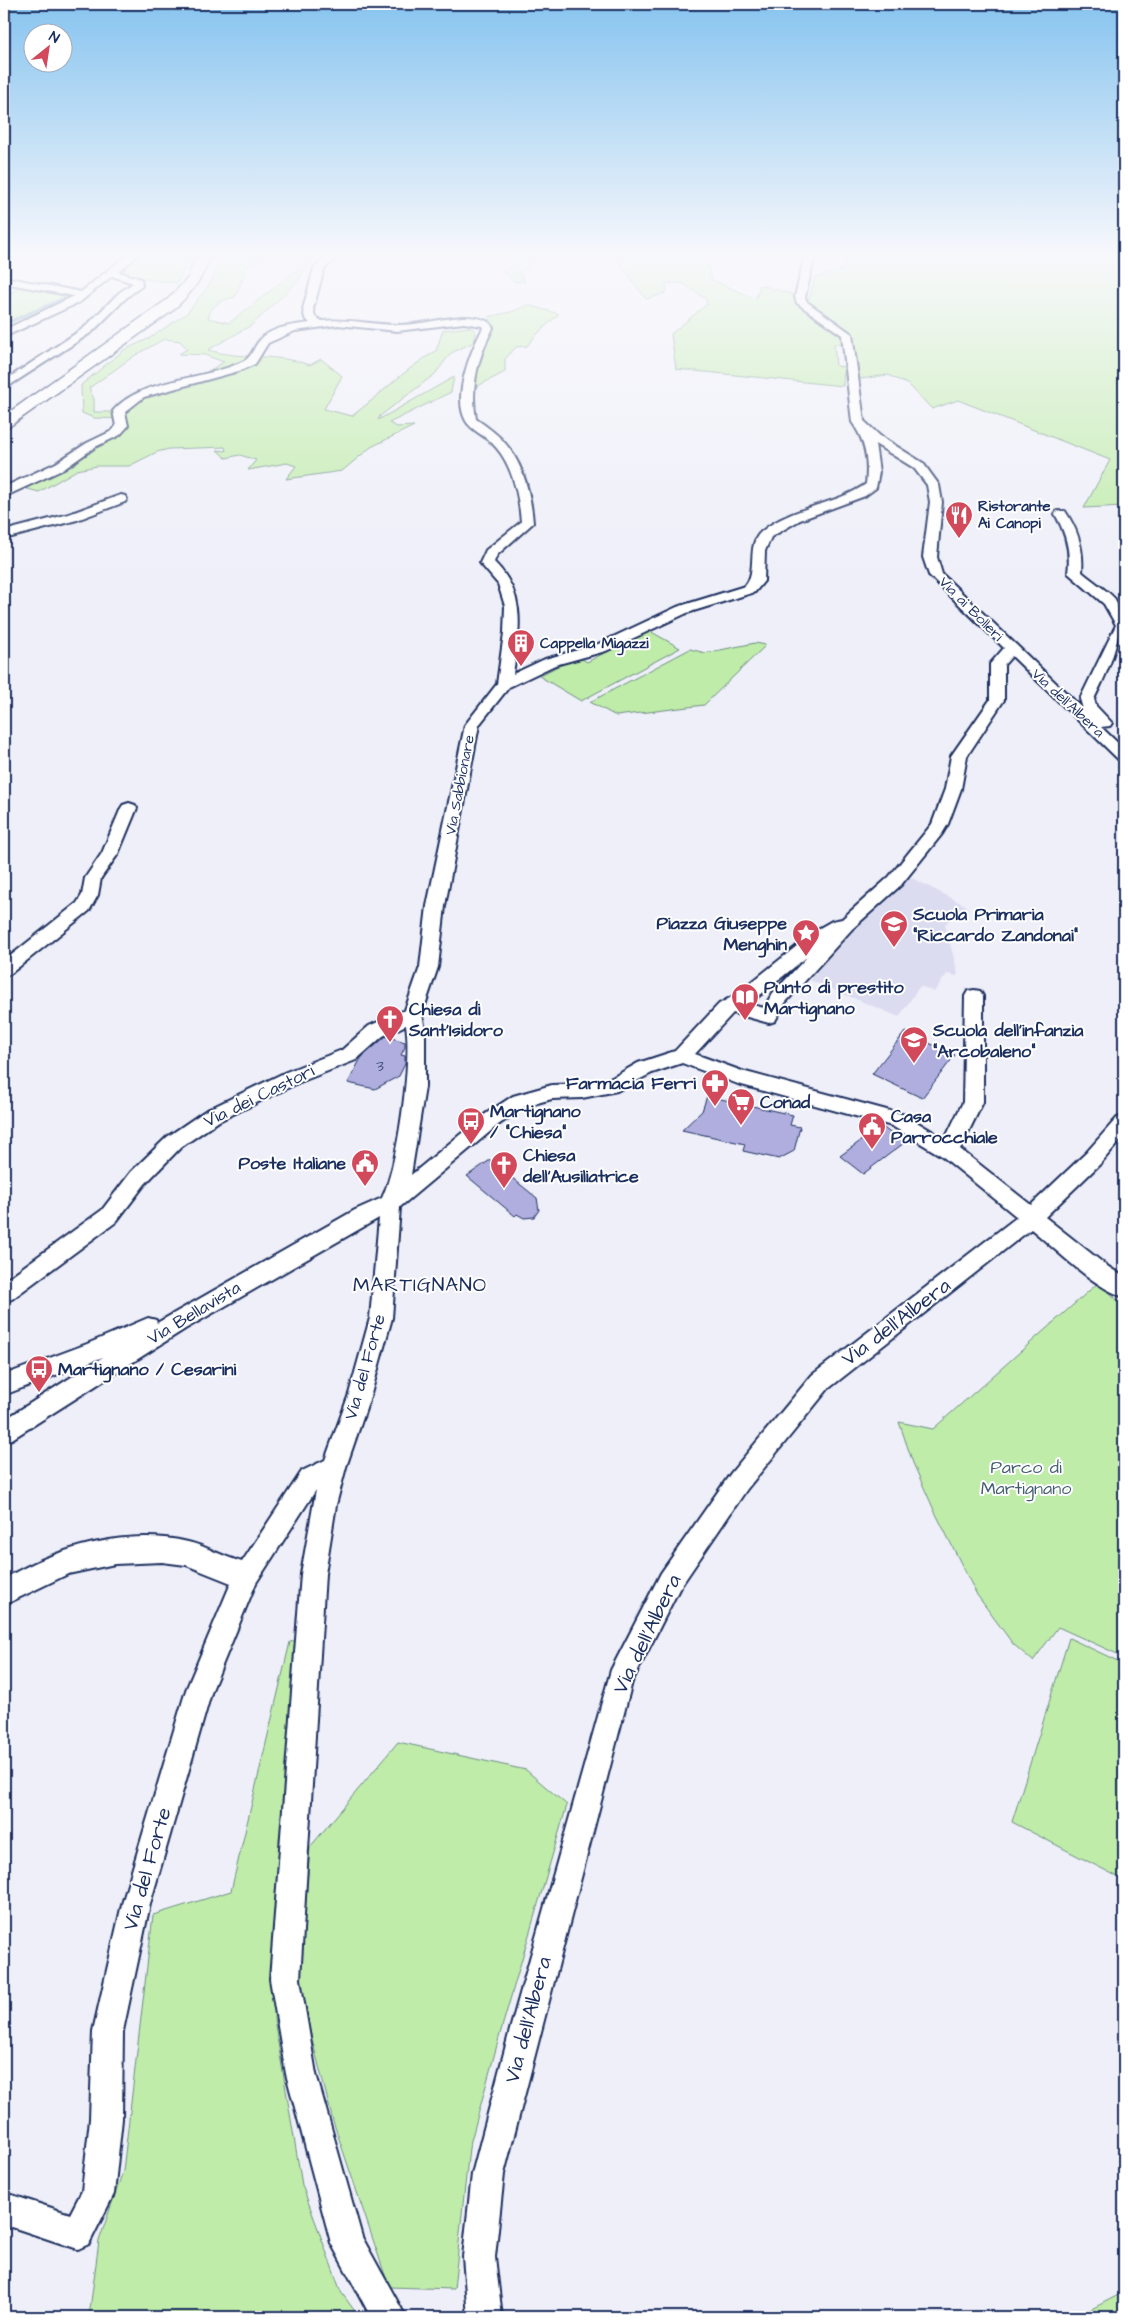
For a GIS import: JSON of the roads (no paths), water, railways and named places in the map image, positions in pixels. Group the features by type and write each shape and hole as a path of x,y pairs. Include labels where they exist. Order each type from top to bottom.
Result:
{"highway":[{"path":"4,414 77,363"},
{"path":"4,423 89,363"},
{"path":"4,436 73,374"}],"street":[{"path":"4,386 38,363"},
{"path":"4,492 60,466 91,445 116,433 122,426 119,411 140,395 235,369 247,363"},
{"path":"471,363 468,386 471,420 501,445 510,460 526,504 527,523 491,553 488,563 506,584 511,602 512,622 504,684"},
{"path":"851,363 858,422 866,433"},
{"name":"Via ai Bolleri","path":"846,925 895,881 940,824 953,789 959,756 996,700 997,664 1011,649 936,575 930,559 936,501 934,486 928,476 918,467 866,433"},
{"name":"Via Sabbionare","path":"390,1204 400,1184 415,1087 416,1030 414,1014 428,967 436,906 472,725 504,684 550,662 601,648 682,610 750,590 758,581 759,551 765,535 796,517 861,493 872,485 874,474 870,443 866,433"},
{"path":"4,535 73,517 121,499"},
{"path":"1061,514 1071,529 1076,545 1075,573 1110,602 1123,625 1087,699 1089,707 1123,750"},
{"name":"Via dell'Albera","path":"1011,649 1123,750"},
{"path":"4,970 84,907 90,895 93,878 110,854 129,808"},
{"path":"846,925 838,925 824,933 732,1006 725,1009 682,1056 738,1077 898,1120 949,1151 1099,1272 1124,1288"},
{"path":"732,1006 769,1016 778,999 846,925"},
{"path":"949,1151 973,1102 974,996"},
{"name":"Via dei Castori","path":"4,1293 108,1216 138,1178 174,1142 212,1116 293,1077 349,1055 376,1031 414,1014"},
{"name":"Via Bellavista","path":"4,1432 177,1322 362,1216 390,1204 491,1120 520,1101 552,1092 582,1091 617,1084 645,1068 682,1056"},
{"name":"Via dell'Albera","path":"485,2317 479,2257 488,2174 620,1679 670,1581 739,1481 820,1382 845,1360 911,1312 1030,1217 1111,1140 1124,1123"},
{"name":"Via del Forte","path":"389,2317 347,2243 301,2074 286,1979 313,1574 324,1505 334,1467 360,1394 380,1318 388,1244 390,1204"},
{"path":"4,1385 56,1364 113,1345 149,1327 177,1322"},
{"name":"Via del Forte","path":"4,2213 12,2210 78,2232 98,2194 106,2119 108,2031 136,1904 199,1690 247,1574 310,1479 334,1467"},
{"path":"4,1593 27,1577 63,1564 103,1554 130,1551 187,1554 220,1568 247,1574"}],"place":[{"name":"Ristorante Ai Canopi","path":"959,539"},
{"name":"Cappella Migazzi","path":"521,667"},
{"name":"Scuola Primaria \"Riccardo Zandonai\"","path":"894,948"},
{"name":"Piazza Giuseppe Menghin","path":"806,957"},
{"name":"Punto di prestito Martignano","path":"745,1021"},
{"name":"Chiesa di Sant'Isidoro","path":"390,1043"},
{"name":"Scuola dell'infanzia \"Arcobaleno\"","path":"914,1064"},
{"name":"Farmacia Ferri","path":"715,1107"},
{"name":"Conad","path":"741,1126"},
{"name":"Martignano / \"Chiesa\"","path":"471,1145"},
{"name":"Casa Parrocchiale","path":"872,1150"},
{"name":"Poste Italiane","path":"365,1187"},
{"name":"Chiesa dell'Ausiliatrice","path":"504,1189"},
{"name":"Martignano / Cesarini","path":"39,1393"}],"district":[{"name":"MARTIGNANO","path":"420,1285"}],"park label":[{"name":"Parco di Martignano","path":"1026,1477"}]}
